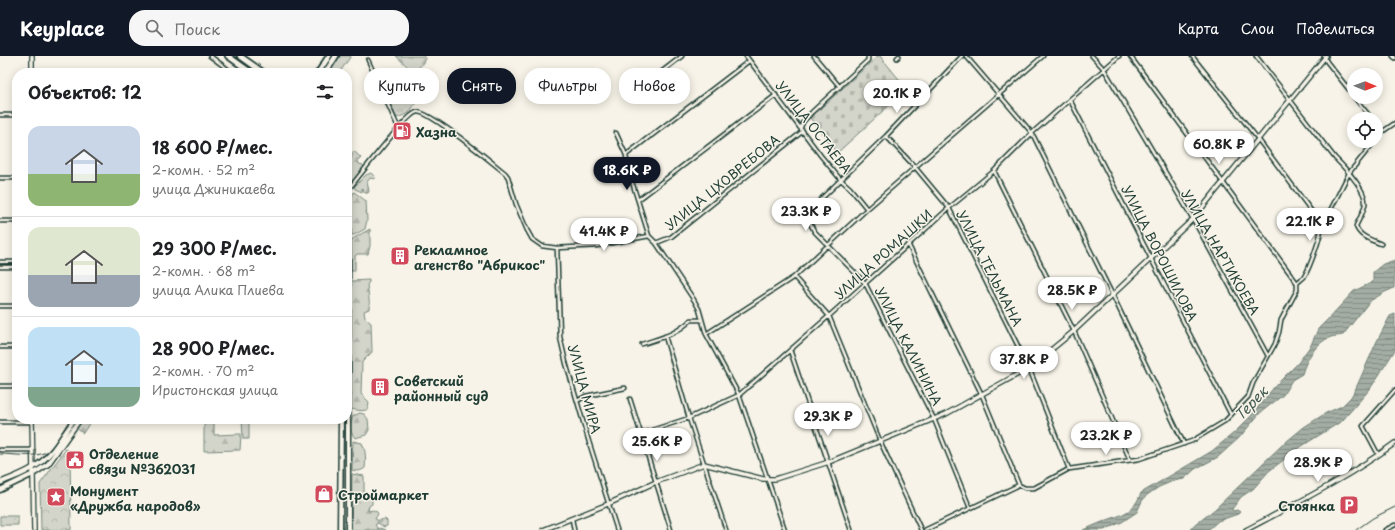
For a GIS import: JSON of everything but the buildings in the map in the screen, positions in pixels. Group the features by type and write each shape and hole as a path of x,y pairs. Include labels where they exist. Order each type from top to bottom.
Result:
{"highway":[{"path":"228,56 245,68"},
{"path":"240,56 257,68"},
{"path":"321,68 329,56"},
{"path":"328,68 336,56"}],"main road":[{"path":"0,483 34,468 47,456 70,424"},
{"path":"0,490 43,469 52,461 77,424"},
{"path":"340,530 341,424"},
{"path":"348,424 348,530"}],"street":[{"path":"32,56 32,68"},
{"path":"210,56 226,68"},
{"path":"666,68 682,56"},
{"name":"УЛИЦА ОСТАЕВА","path":"746,56 821,156 867,209"},
{"path":"814,56 840,87"},
{"name":"УЛИЦА ЦХОВРЕБОВА","path":"649,236 656,243 672,236 802,129 807,118 868,60 868,56"},
{"path":"841,180 886,136 962,56"},
{"path":"966,56 1032,133 1184,444"},
{"path":"706,334 794,277 867,209 1043,56"},
{"name":"УЛИЦА НАРТИКОЕВА","path":"1092,56 1104,69 1193,219 1268,356"},
{"name":"УЛИЦА РОМАШКИ","path":"640,434 689,418 739,395 908,244 994,171 1032,133 1119,56"},
{"path":"908,244 982,395 1019,485 1025,488 1034,488 1069,469 1139,459 1192,441 1225,421 1248,397 1253,383 1279,332 1281,320 1297,290 1296,283 1130,56"},
{"path":"1192,56 1258,139 1321,224 1322,232 1308,270 1303,278 1296,283"},
{"path":"1256,56 1364,194 1366,202 1364,210 1356,226 1357,231 1381,244"},
{"path":"543,530 608,504 656,482 704,464 758,478 768,479 829,462 934,419 982,395 1029,368 1074,331 1193,219 1325,57 1327,62 1347,88"},
{"path":"368,60 398,127"},
{"path":"626,155 749,61"},
{"path":"638,200 776,95"},
{"name":"УЛИЦА ВОРОШИЛОВА","path":"1070,100 1114,184 1150,260 1231,415"},
{"path":"1360,104 1366,112"},
{"path":"352,185 398,127 415,112 423,113 501,169 508,177 516,204 527,230 532,239 539,244 547,248 596,246 649,236 628,169 626,155 616,133"},
{"path":"0,115 12,115"},
{"path":"1383,131 1395,123"},
{"name":"УЛИЦА ТЕЛЬМАНА","path":"886,136 916,167 949,208 1029,368 1069,469"},
{"path":"1321,224 1326,219 1349,173 1369,148"},
{"path":"994,171 1074,331 1130,460"},
{"path":"0,178 12,178"},
{"name":"УЛИЦА КАЛИНИНА","path":"841,180 813,209 810,222 812,228 865,284 934,419 970,508"},
{"path":"0,221 12,221"},
{"path":"656,243 694,300 706,334 739,395 785,530"},
{"name":"УЛИЦА МИРА","path":"556,248 560,336 577,401 617,530"},
{"path":"0,262 12,262"},
{"path":"0,267 12,267"},
{"path":"794,277 829,316 880,441 921,530"},
{"path":"0,306 12,306"},
{"path":"642,344 683,328 691,320 702,320"},
{"path":"665,336 689,418 726,530"},
{"path":"0,347 12,347"},
{"path":"790,350 851,530"},
{"path":"0,386 12,386"},
{"path":"577,401 586,396 625,388"},
{"path":"1379,455 1363,426 1395,390"},
{"path":"630,399 671,530"},
{"path":"0,422 12,422"},
{"path":"32,424 34,530"},
{"path":"1246,530 1318,492 1379,455 1395,442"},
{"path":"0,450 33,450"},
{"path":"925,530 1019,485"},
{"path":"572,518 574,530"},
{"path":"1385,530 1395,525"}],"green space":[{"path":"339,56 351,56 343,68 331,68"},
{"path":"396,56 423,56 426,58 419,68 408,68"},
{"path":"878,56 880,56 907,89 837,153 810,118"},
{"path":"390,104 415,104 409,113 397,118"},
{"path":"354,151 361,158 358,161 359,164 363,165 365,168 354,182 352,181"},
{"path":"371,173 375,179 370,178 367,182 368,193 365,193 362,188 362,192 355,189 354,187 366,175"},
{"path":"354,192 366,201 367,220 365,229 354,235 352,234 352,195"},
{"path":"370,229 370,246 368,254 357,254 355,256 355,271 352,271 352,240"},
{"path":"369,280 367,285 369,309 364,311 365,318 371,323 372,352 362,362 361,394 369,402 368,409 364,410 352,409 352,281"},
{"path":"360,413 364,414 368,419 369,430 366,435 355,438 353,436 351,427 353,416"},
{"path":"79,424 89,424 83,433 76,428"},
{"path":"204,424 214,424 214,435 241,434 240,450 204,451"},
{"path":"242,424 249,424 249,439 243,439"},
{"path":"342,424 346,424 347,530 343,530"},
{"path":"353,441 362,443 365,452 365,468 359,471 352,470"},
{"path":"66,449 70,452 71,530 41,530 40,484"},
{"path":"352,474 364,476 364,495 367,498 372,499 372,504 369,506 368,511 373,510 377,512 378,514 375,519 376,520 385,519 387,521 387,526 384,527 378,523 375,525 378,529 380,528 385,530 351,530"},
{"path":"0,516 18,516 18,525 0,525"}],"shaded area":[{"path":"1395,260 1394,288 1370,301 1343,335 1326,339 1316,347 1309,357 1302,374 1292,380 1283,395 1260,413 1239,438 1218,457 1195,469 1184,479 1173,481 1159,487 1147,495 1142,501 1137,512 1122,522 1104,530 1083,530 1128,511 1135,504 1141,493 1212,451 1235,432 1251,416 1275,386 1298,363 1311,345 1318,329 1354,291 1373,282 1373,272 1383,264"},
{"path":"1395,314 1395,350 1370,389 1342,421 1302,446 1269,471 1253,489 1241,497 1232,509 1233,511 1237,510 1240,512 1238,514 1218,521 1208,530 1189,530 1215,509 1281,446 1304,427 1326,413 1342,406 1351,397 1390,316"}],"tram line":[{"path":"0,264 12,263"},
{"path":"0,454 33,455 45,453 50,450 68,424"}],"railway":[{"path":"1356,530 1373,518 1395,507"}],"place":[{"name":"Хазна","path":"402,131"},
{"name":"Рекламное агенство \"Абрикос\"","path":"400,256"},
{"name":"Советский районный суд","path":"380,387"},
{"name":"Отделение связи №362031","path":"75,460"},
{"name":"Строймаркет","path":"324,494"},
{"name":"Монумент «Дружба народов»","path":"56,497"},
{"name":"Стоянка","path":"1349,505"}],"water label":[{"name":"Терек","path":"1251,403"}]}
